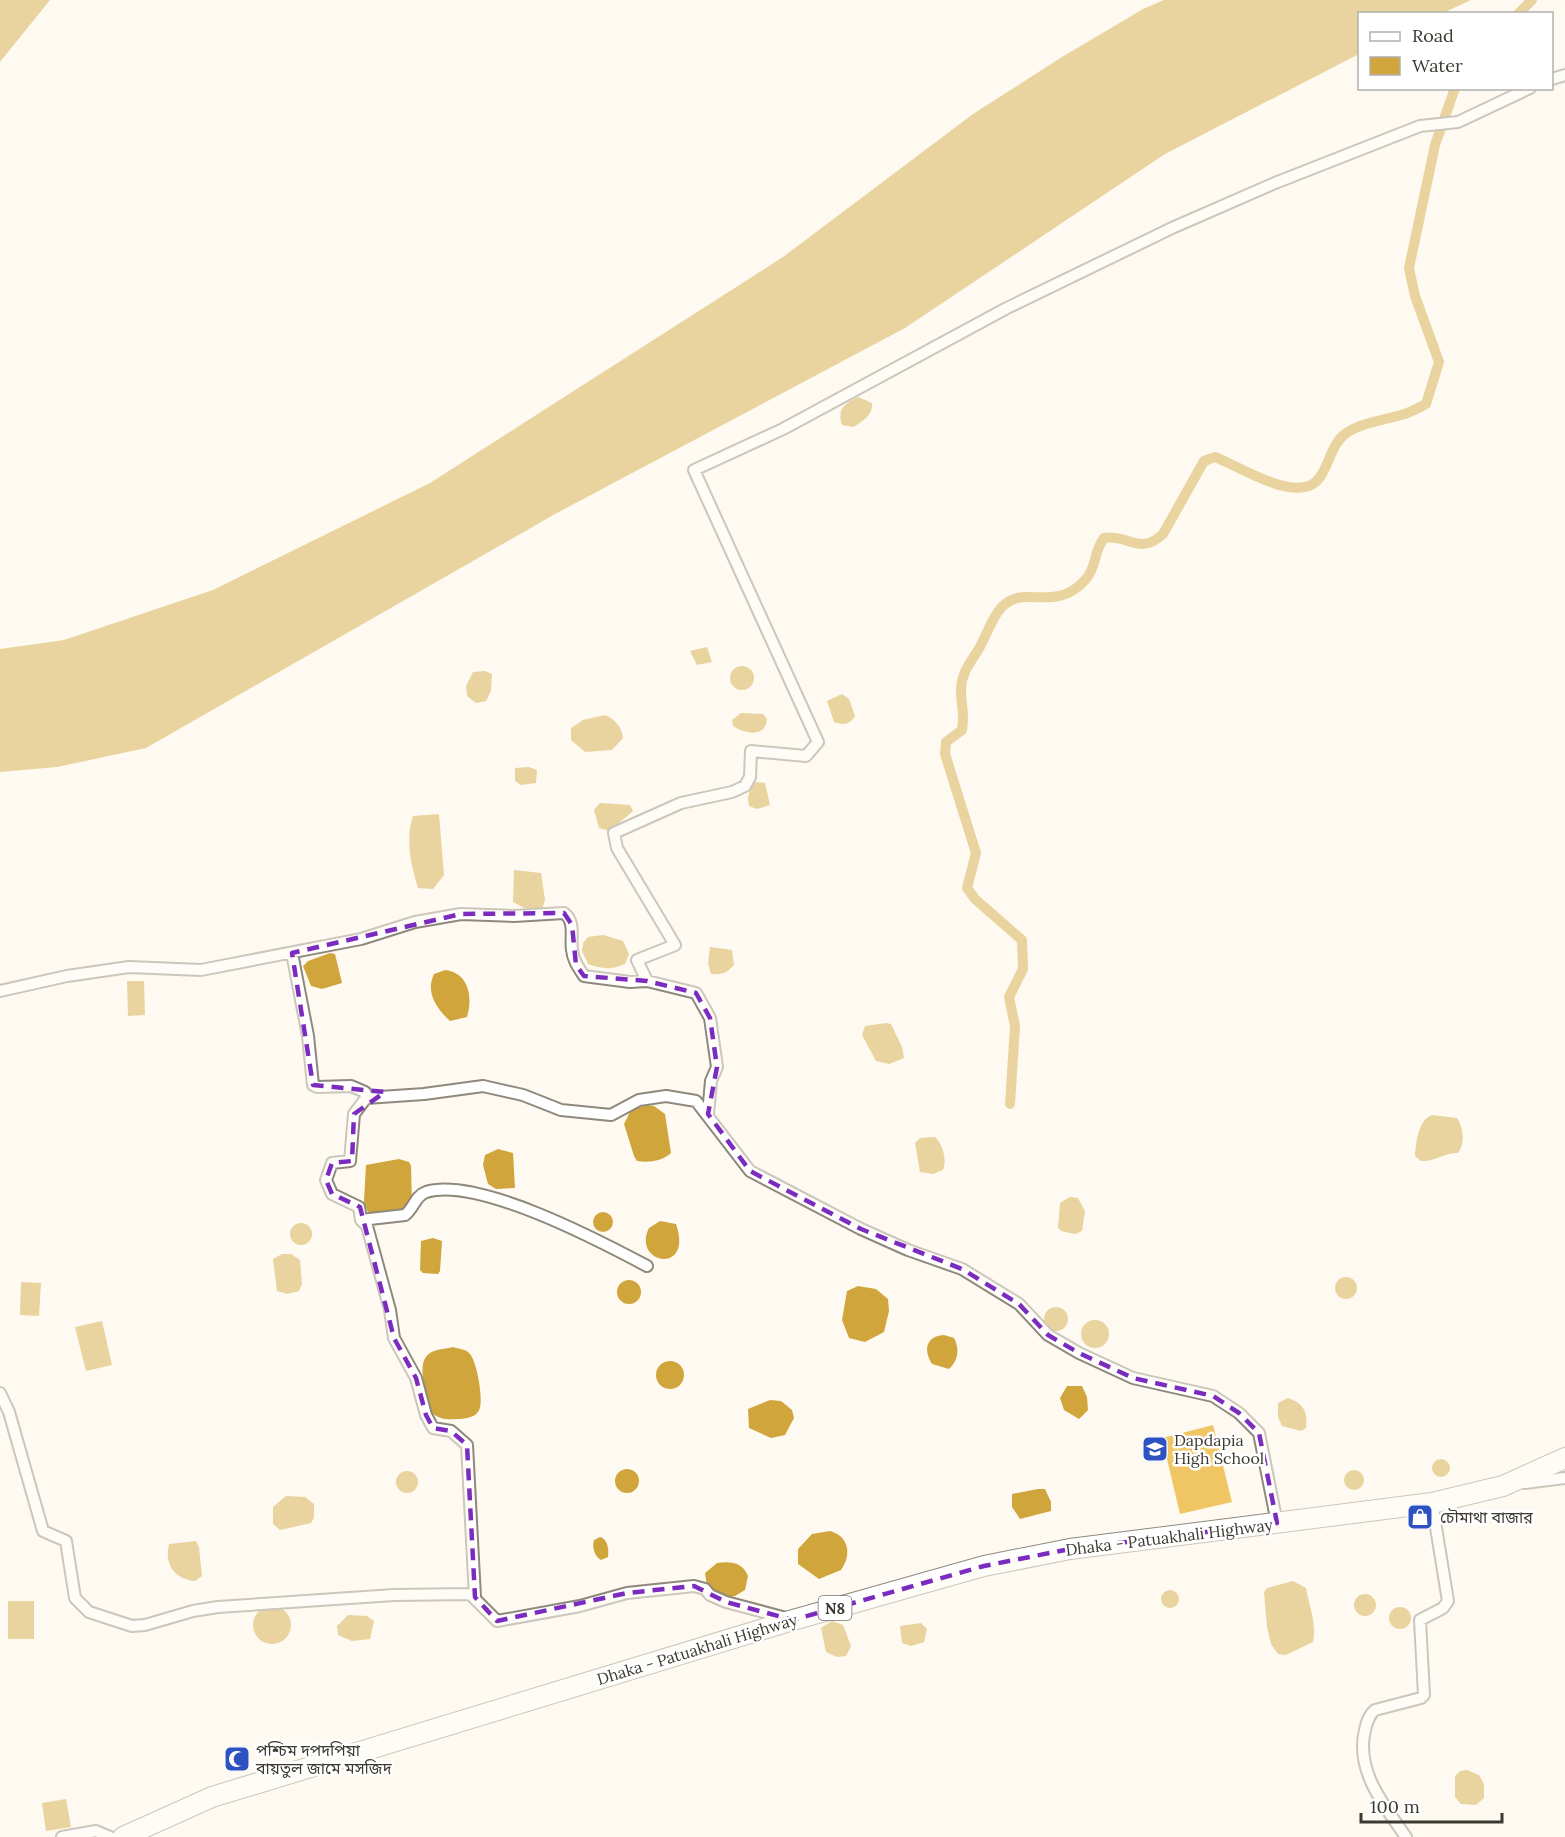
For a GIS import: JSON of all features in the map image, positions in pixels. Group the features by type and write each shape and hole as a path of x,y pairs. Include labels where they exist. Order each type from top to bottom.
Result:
{"highway":[{"name":"Dhaka - Patuakhali Highway","path":"122,1836 212,1797 793,1620 984,1566 1070,1549 1432,1503 1503,1486 1565,1458"}],"street":[{"path":"647,981 638,960 675,945 617,848 614,833 681,803 732,792 745,786 750,777 751,751 806,756 818,742 694,470 783,429 1007,308 1172,228 1275,183 1420,126 1458,122 1526,90"},
{"path":"0,991 67,976 129,967 201,970 292,954 361,939 415,922 461,914 514,916 564,914 572,925 572,950 576,964 584,975 630,982 647,981 696,993 710,1018 717,1067 711,1081 708,1114"},
{"path":"292,954 308,1036 313,1085 317,1088 359,1088 365,1092 366,1098 354,1114 350,1161 332,1163 327,1180 332,1194 359,1207 361,1220 368,1226 390,1310 394,1338 416,1377 426,1415 433,1428 451,1431 467,1445 475,1597"},
{"path":"366,1098 424,1094 483,1086 523,1095 561,1110 611,1115 639,1100 666,1096 696,1101 750,1171 861,1229 908,1250 962,1269 1019,1304 1048,1335 1079,1353 1132,1378 1213,1396 1239,1413 1258,1433 1277,1523"},
{"path":"361,1220 405,1215 423,1193 436,1190 471,1191 543,1217 647,1266"},
{"path":"0,1393 9,1412 43,1531 66,1540 75,1598 89,1612 132,1626 145,1625 193,1611 263,1603 394,1595 470,1594 497,1621 580,1606 627,1593 694,1586 705,1589 710,1596 726,1602 793,1620"},
{"path":"1503,1486 1565,1478"},
{"path":"1406,1837 1381,1799 1364,1766 1363,1736 1370,1714 1376,1710 1421,1698 1424,1695 1420,1620 1443,1608 1448,1601 1432,1503"},
{"path":"62,1837 96,1831 122,1836"}],"highlighted area":[{"path":"564,913 572,925 576,965 584,976 647,981 696,993 710,1018 717,1067 708,1114 750,1171 861,1229 962,1269 1019,1304 1048,1335 1079,1353 1133,1378 1213,1396 1239,1413 1259,1433 1277,1523 1070,1549 984,1566 793,1620 726,1602 694,1586 627,1593 497,1621 475,1597 467,1445 451,1431 433,1428 426,1415 416,1378 394,1338 360,1207 332,1194 326,1180 332,1163 352,1161 354,1114 385,1092 313,1085 292,953 461,914"}],"shaded area":[{"path":"1213,1425 1232,1502 1180,1514 1162,1438"}],"water":[{"path":"0,0 50,0 0,62"},
{"path":"1164,0 1471,0 1445,12 1358,12 1358,55 1165,154 905,328 555,514 146,748 57,767 0,772 0,649 64,640 213,590 430,483 783,257 973,114 1143,9"},
{"path":"858,397 872,403 869,414 853,427 842,425 841,411 849,402"},
{"path":"707,647 712,662 697,665 690,651"},
{"path":"742,666 747,667 753,673 753,683 747,689 742,690 737,689 731,683 730,678 731,673 737,667"},
{"path":"485,671 492,674 491,691 486,701 476,703 467,696 466,686 473,672"},
{"path":"842,694 849,699 855,716 849,723 843,724 834,722 827,701"},
{"path":"741,713 763,714 767,719 766,725 759,732 754,733 738,729 733,726 732,720"},
{"path":"605,715 617,724 623,738 612,750 585,752 571,740 571,728 583,720"},
{"path":"529,767 537,770 536,783 521,785 515,781 515,768"},
{"path":"751,783 765,783 770,805 757,809 749,806 748,799"},
{"path":"600,803 630,805 633,811 610,831 599,828 594,810"},
{"path":"439,814 444,875 433,889 418,888 409,843 413,816"},
{"path":"514,870 541,873 545,900 542,909 524,908 513,902"},
{"path":"603,935 623,941 629,954 625,964 606,968 588,964 582,951 583,943 588,937"},
{"path":"710,947 732,950 734,965 724,973 711,974 708,963"},
{"path":"330,953 335,954 342,983 322,989 311,986 303,966 308,961"},
{"path":"445,970 459,976 467,987 469,1009 467,1017 450,1021 434,1000 431,988 434,974"},
{"path":"127,981 144,981 145,1015 128,1016"},
{"path":"891,1024 902,1047 904,1058 889,1064 876,1061 862,1035 865,1026"},
{"path":"647,1105 654,1106 665,1114 671,1153 664,1158 646,1162 637,1161 634,1156 624,1124 631,1110"},
{"path":"1432,1115 1457,1118 1463,1141 1458,1153 1421,1161 1415,1156 1417,1139 1424,1122"},
{"path":"935,1137 944,1152 943,1170 933,1174 920,1172 915,1143 920,1138"},
{"path":"498,1149 513,1153 515,1188 496,1189 488,1184 483,1165 485,1155"},
{"path":"399,1159 409,1162 411,1166 412,1204 409,1209 375,1215 367,1211 364,1201 366,1165"},
{"path":"1070,1197 1078,1198 1085,1211 1082,1231 1075,1234 1061,1231 1058,1228 1060,1203"},
{"path":"599,1212 607,1212 613,1218 613,1226 607,1232 599,1232 593,1226 593,1218"},
{"path":"660,1221 676,1224 679,1241 677,1252 671,1258 662,1259 654,1256 648,1250 646,1240 649,1228"},
{"path":"301,1223 309,1226 312,1234 309,1242 301,1245 293,1242 290,1234 293,1226"},
{"path":"433,1238 442,1241 440,1271 438,1274 423,1273 420,1270 421,1241"},
{"path":"282,1254 291,1254 300,1260 302,1284 299,1291 287,1294 277,1291 273,1259"},
{"path":"1346,1277 1354,1280 1357,1288 1354,1296 1346,1299 1338,1296 1335,1288 1338,1280"},
{"path":"624,1280 634,1280 641,1287 641,1297 634,1304 624,1304 617,1297 617,1287"},
{"path":"21,1282 41,1283 39,1316 20,1315"},
{"path":"858,1286 876,1289 888,1299 889,1311 884,1332 865,1342 849,1338 842,1320 847,1291"},
{"path":"1056,1307 1061,1308 1067,1314 1067,1324 1061,1330 1056,1331 1051,1330 1045,1324 1044,1319 1045,1314 1051,1308"},
{"path":"1095,1320 1105,1324 1109,1334 1105,1344 1095,1348 1085,1344 1081,1334 1085,1324"},
{"path":"102,1321 112,1365 86,1371 75,1327"},
{"path":"944,1335 954,1338 957,1346 956,1359 949,1369 932,1364 927,1349 933,1338"},
{"path":"453,1347 470,1354 475,1365 481,1401 478,1412 471,1417 450,1419 431,1412 423,1381 425,1358 432,1352"},
{"path":"670,1361 680,1365 684,1375 680,1385 670,1389 660,1385 656,1375 660,1365"},
{"path":"1067,1386 1082,1386 1087,1397 1088,1410 1079,1419 1064,1410 1060,1398"},
{"path":"1288,1398 1301,1405 1305,1412 1306,1428 1301,1431 1282,1426 1278,1417 1278,1403"},
{"path":"770,1400 781,1401 792,1410 794,1418 785,1435 771,1438 749,1428 748,1409"},
{"path":"1437,1459 1445,1459 1450,1464 1448,1475 1437,1477 1432,1472 1432,1464"},
{"path":"627,1469 632,1470 638,1476 638,1486 632,1492 627,1493 622,1492 616,1486 615,1481 616,1476 622,1470"},
{"path":"1354,1470 1361,1473 1364,1480 1361,1487 1354,1490 1347,1487 1344,1480 1347,1473"},
{"path":"407,1471 417,1478 418,1482 411,1492 407,1493 397,1486 396,1482 403,1472"},
{"path":"1045,1489 1051,1502 1051,1511 1020,1519 1012,1507 1012,1494"},
{"path":"286,1496 305,1497 314,1504 314,1518 311,1523 280,1530 273,1524 273,1507"},
{"path":"830,1531 836,1533 845,1542 847,1558 841,1570 819,1579 798,1564 798,1549 812,1534"},
{"path":"600,1537 606,1542 608,1551 608,1557 601,1560 595,1554 593,1546 594,1540"},
{"path":"196,1541 199,1547 202,1576 195,1581 182,1577 173,1570 168,1552 169,1544"},
{"path":"727,1562 743,1568 748,1576 745,1590 735,1596 722,1598 707,1586 705,1573 717,1563"},
{"path":"1293,1581 1306,1588 1313,1621 1313,1642 1286,1655 1278,1654 1271,1644 1267,1627 1264,1592 1267,1588"},
{"path":"1170,1590 1176,1593 1179,1599 1176,1605 1170,1608 1164,1605 1161,1599 1164,1593"},
{"path":"1365,1594 1373,1597 1376,1605 1373,1613 1365,1616 1357,1613 1354,1605 1357,1597"},
{"path":"8,1601 34,1601 34,1639 8,1639"},
{"path":"272,1606 285,1612 291,1625 285,1638 272,1644 259,1638 253,1625 259,1612"},
{"path":"1396,1607 1404,1607 1411,1614 1411,1622 1404,1629 1396,1629 1389,1622 1389,1614"},
{"path":"348,1615 367,1616 374,1621 370,1639 352,1641 338,1635 337,1626"},
{"path":"832,1621 843,1625 851,1646 846,1656 837,1657 826,1652 821,1628"},
{"path":"921,1623 927,1629 924,1642 911,1646 902,1643 900,1626"},
{"path":"1467,1770 1479,1775 1484,1784 1484,1798 1476,1805 1461,1804 1455,1797 1455,1776 1460,1771"},
{"path":"66,1799 71,1827 46,1831 42,1803"}],"waterway":[{"path":"1520,12 1532,0"},
{"path":"1010,1104 1015,1026 1009,997 1023,969 1022,940 975,899 967,888 976,853 945,754 946,742 962,730 961,690 965,671 998,612 1010,601 1018,598 1060,596 1080,586 1089,574 1104,538 1141,544 1155,540 1163,534 1204,461 1215,457 1269,482 1284,486 1299,488 1311,485 1320,477 1337,443 1345,434 1357,427 1404,414 1426,404 1439,362 1415,296 1409,268 1435,145 1454,90"}],"place":[{"name":"Dapdapia High School","path":"1155,1449"},
{"name":"চৌমাথা বাজার","path":"1420,1517"},
{"name":"পশ্চিম দপদপিয়া বায়তুল জামে মসজিদ","path":"237,1759"}]}
